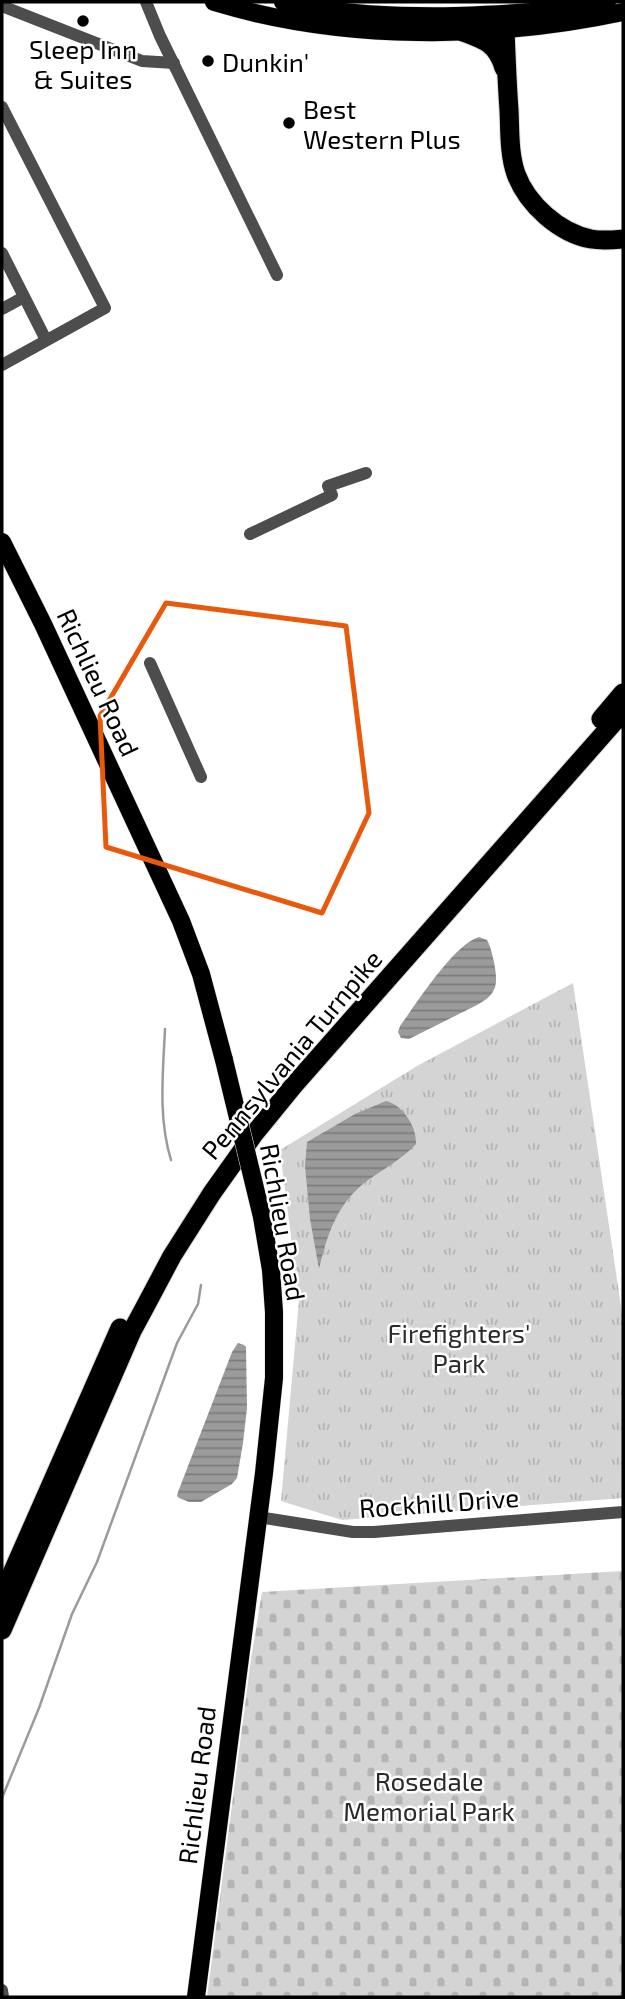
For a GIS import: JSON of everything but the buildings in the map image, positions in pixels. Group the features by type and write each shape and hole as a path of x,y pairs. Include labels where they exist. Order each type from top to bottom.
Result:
{"highway":[{"path":"508,24 507,81 511,149 516,174 523,189 537,208 569,232 589,239 623,239"},
{"path":"508,24 522,144 527,168 536,186 551,204 566,216 588,226 623,226"},
{"path":"463,32 483,40 498,52 507,81"},
{"name":"Pennsylvania Turnpike","path":"2,1596 121,1326 159,1254 200,1188 281,1081 623,693"},
{"name":"Pennsylvania Turnpike","path":"2,1630 132,1331 172,1256 212,1193 254,1134 294,1085 623,712"}],"main road":[{"path":"214,2 327,25 463,32 607,2"},
{"path":"283,2 348,13 508,24 592,19 623,12"},
{"name":"Richlieu Road","path":"2,542 66,671 181,921 204,984 224,1060 262,1217 271,1269 275,1344 273,1389 196,1997"}],"street":[{"path":"146,2 276,275"},
{"path":"2,6 142,61 174,63"},
{"path":"2,107 105,309 2,365"},
{"path":"2,253 46,341"},
{"path":"2,309 24,297"},
{"path":"250,534 332,495 328,486 366,473"},
{"path":"150,663 201,777"},
{"name":"Rockhill Drive","path":"258,1517 363,1532 623,1512"},
{"path":"2,1990 4,1997"}],"highlighted area":[{"path":"166,603 346,626 369,813 322,913 106,847 100,716"}],"green space":[{"name":"Firefighters' Park","path":"573,983 623,1320 623,1498 342,1520 281,1501 299,1300 280,1150 417,1066"},
{"name":"Rosedale Memorial Park","path":"623,1571 623,1997 207,1997 262,1592"}],"shaded area":[{"path":"479,937 487,940 492,953 496,976 493,992 477,1005 409,1039 401,1038 398,1032 400,1026 436,976 458,951"},
{"path":"386,1101 398,1107 408,1118 416,1144 349,1198 330,1231 319,1269 310,1219 305,1166 307,1142 355,1114"},
{"path":"238,1343 246,1347 247,1408 237,1478 232,1484 201,1502 189,1502 179,1498 178,1492 232,1352"}],"waterway":[{"path":"165,1029 163,1112 171,1160"},
{"path":"2,1798 39,1708 72,1614 97,1562 177,1343 198,1304 201,1285"}],"place":[{"name":"Sleep Inn & Suites","path":"83,21"},
{"name":"Dunkin'","path":"208,61"},
{"name":"Best Western Plus","path":"289,123"}]}
